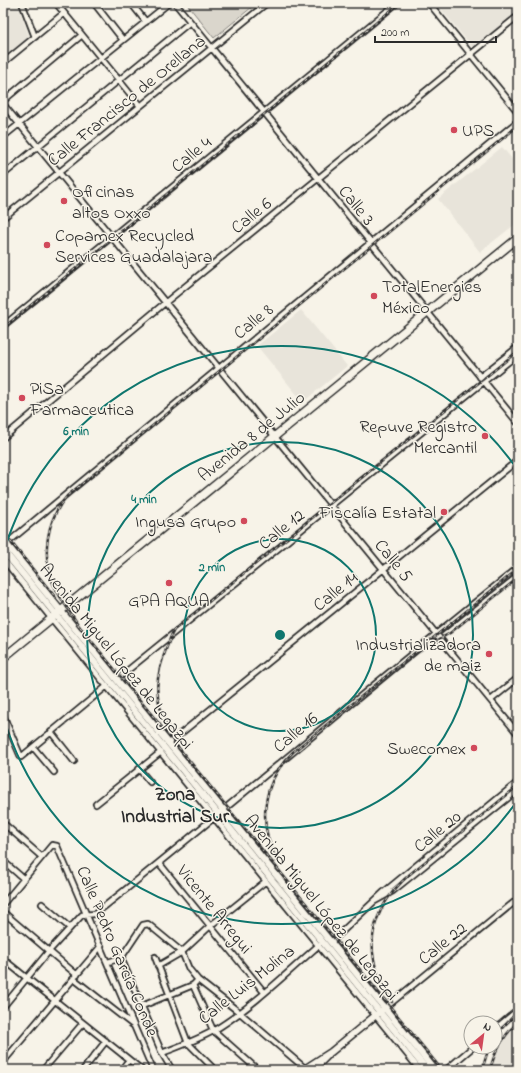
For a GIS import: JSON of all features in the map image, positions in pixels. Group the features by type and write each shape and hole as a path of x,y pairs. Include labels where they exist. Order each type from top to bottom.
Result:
{"main road":[{"name":"Avenida 8 de Julio","path":"3,658 518,238"},
{"name":"Avenida Miguel López de Legazpi","path":"4,542 56,615 116,679 169,743 219,814 331,942 380,1012 427,1070"},
{"name":"Avenida Miguel López de Legazpi","path":"3,550 219,814 320,944 380,1012 435,1070"},
{"path":"313,1070 331,1052 380,1012"},
{"path":"305,1069 331,1052"}],"street":[{"path":"22,3 35,37"},
{"path":"56,3 140,106"},
{"path":"94,3 123,40"},
{"path":"131,3 146,22"},
{"path":"3,137 169,3"},
{"name":"Calle 3","path":"175,3 518,423"},
{"name":"Calle Francisco de Orellana","path":"3,218 267,3"},
{"name":"Calle 4","path":"3,326 397,3"},
{"path":"429,3 518,112"},
{"path":"3,63 64,13"},
{"name":"Calle 6","path":"3,438 166,302 518,16"},
{"path":"3,175 190,22"},
{"path":"3,102 82,35"},
{"name":"Calle 5","path":"3,102 518,734"},
{"name":"Calle 8","path":"4,542 371,243 518,121"},
{"path":"480,377 518,347"},
{"name":"Calle 12","path":"116,679 518,354"},
{"name":"Calle 14","path":"169,743 518,460"},
{"name":"Avenida Miguel López de Legazpi","path":"3,559 56,615 107,686 161,752 219,814 266,881 320,944"},
{"name":"Calle 16","path":"3,1007 49,951 82,915 95,914 219,814 436,633 518,568"},
{"path":"491,700 518,678"},
{"path":"3,715 21,757 107,686"},
{"path":"51,732 74,761"},
{"path":"33,747 54,772"},
{"path":"96,804 161,752"},
{"path":"139,770 150,782"},
{"name":"Calle 20","path":"331,942 374,902 518,782"},
{"name":"Calle 20","path":"374,902 393,892 518,790"},
{"path":"3,824 42,856 3,904"},
{"name":"Calle Pedro García Conde","path":"42,856 55,844 58,846 154,1070"},
{"path":"3,861 24,878"},
{"name":"Vicente Arregui","path":"159,863 264,992"},
{"path":"158,966 182,952 210,926 266,881"},
{"name":"Calle 22","path":"380,1012 518,899"},
{"path":"42,904 70,928"},
{"path":"3,912 49,951 75,977 134,1026"},
{"path":"108,962 121,958 145,923 182,952 189,970 198,980 239,1012 305,1069"},
{"name":"Calle Luis Molina","path":"162,1053 188,1043 214,1030 264,992 320,944"},
{"path":"3,1062 101,946"},
{"path":"121,958 162,1053 172,1070"},
{"path":"155,958 188,1043 215,1070"},
{"path":"3,959 142,1070"},
{"path":"142,1006 193,986 198,980"},
{"path":"193,986 214,1030 258,1070"},
{"path":"503,1022 518,1010"},
{"name":"Avenida Miguel López de Legazpi","path":"380,1012 420,1070"},
{"path":"43,1070 83,1023"},
{"path":"83,1070 106,1041"},
{"path":"446,1070 464,1055"},
{"path":"121,1070 129,1060"}],"shaded area":[{"path":"17,3 29,36 3,59 3,7"},
{"path":"186,3 257,3 214,38"},
{"path":"436,3 518,3 518,10 473,48"},
{"path":"502,147 518,166 518,222 480,252 438,199"},
{"path":"301,310 347,366 303,402 257,346"},
{"path":"518,1020 518,1070 488,1070 493,1055 503,1055 503,1036"}],"railway":[{"path":"3,328 400,3"},
{"path":"79,626 53,583 47,560 48,537 51,526 60,505 67,496 518,126"},
{"path":"169,729 160,707 157,687 160,667 174,630 518,351"},
{"path":"3,532 56,598"},
{"path":"277,861 271,847 265,818 269,790 275,776 283,764 293,752 518,569"},
{"path":"436,641 450,633 518,578"},
{"path":"76,622 442,1070"},
{"path":"392,1002 382,984 376,967 373,950 373,934 377,919 385,903 396,888 410,874 518,786"},
{"path":"503,1027 518,1011"},
{"path":"490,1070 494,1056 500,1044 518,1022"},
{"path":"482,1070 487,1055"}],"place":[{"name":"UPS","path":"454,130"},
{"name":"Oficinas altos Oxxo","path":"64,201"},
{"name":"Copamex Recycled Services Guadalajara","path":"47,245"},
{"name":"TotalEnergies México","path":"374,296"},
{"name":"PiSa Farmaceutica","path":"22,398"},
{"name":"Repuve Registro Mercantil","path":"485,436"},
{"name":"Fiscalía Estatal","path":"444,512"},
{"name":"Ingusa Grupo","path":"244,521"},
{"name":"GPA AQUA","path":"169,583"},
{"name":"Industrializadora de maiz","path":"489,654"},
{"name":"Swecomex","path":"474,748"}],"district":[{"name":"Zona Industrial Sur","path":"175,804"}]}
